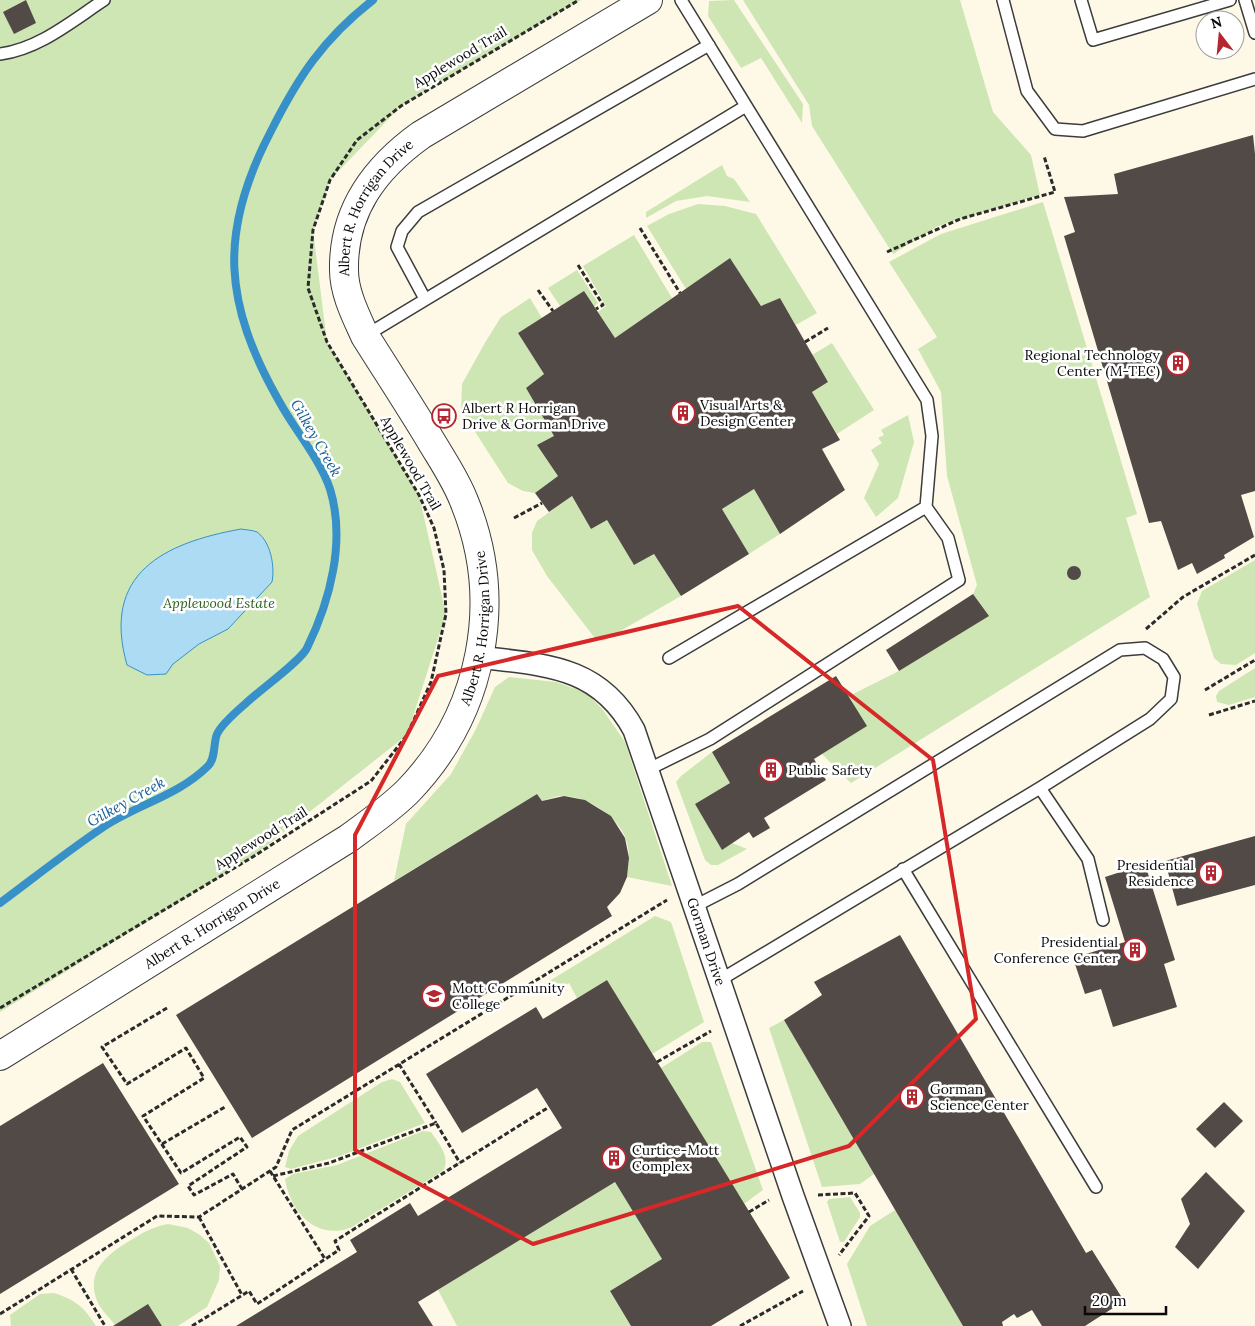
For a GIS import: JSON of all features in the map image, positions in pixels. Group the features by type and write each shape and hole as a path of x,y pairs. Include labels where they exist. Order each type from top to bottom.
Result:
{"street":[{"name":"Albert R. Horrigan Drive","path":"0,1056 341,844 379,816 408,791 431,763 452,731 470,694 485,617 482,556 464,500 446,466 365,336 355,314 344,270 352,219 363,194 377,172 397,153 421,135 648,0"},
{"name":"Gorman Drive","path":"478,657 554,668 573,673 603,690 625,713 634,730 649,769 840,1326"}],"lane":[{"path":"0,54 17,51 52,34 104,0"},
{"path":"649,769 710,739 959,580 948,538 926,507 932,436 927,400 681,0"},
{"path":"1003,0 1027,91 1055,129 1083,131 1255,79"},
{"path":"1081,0 1093,40 1230,0"},
{"path":"1245,0 1255,33"},
{"path":"425,299 397,247 402,231 418,212 709,45"},
{"path":"365,336 746,106"},
{"path":"669,658 926,507"},
{"path":"695,906 738,884 1120,650 1145,648 1163,659 1174,677 1171,699 1150,718 1040,788 720,980"},
{"path":"1040,788 1088,859 1103,920"},
{"path":"903,869 1096,1187"}],"path":[{"name":"Applewood Trail","path":"0,1008 251,858 370,781 407,735 432,682 446,614 444,570 434,528 419,495 327,342 308,288 312,230 330,180 357,140 401,106 579,0"},
{"path":"887,252 960,219 1055,192 1044,156"},
{"path":"640,228 680,293"},
{"path":"578,265 603,305 596,309"},
{"path":"538,290 553,311"},
{"path":"805,342 828,328"},
{"path":"514,518 542,503"},
{"path":"1120,650 1183,597 1255,555"},
{"path":"1205,690 1255,660"},
{"path":"1209,715 1255,701"},
{"path":"0,1314 157,1216 199,1217 276,1167 292,1130 671,898"},
{"path":"167,1008 102,1047 126,1084 186,1048 204,1078 142,1116 181,1173 240,1138 247,1147 188,1186 194,1196 233,1174 242,1189"},
{"path":"657,1062 716,1028"},
{"path":"399,1064 460,1163"},
{"path":"192,1326 249,1291 257,1304 339,1250 335,1241 549,1107"},
{"path":"162,1144 225,1108"},
{"path":"273,1176 329,1162 436,1124"},
{"path":"270,1171 325,1259"},
{"path":"817,1195 855,1193 869,1216 839,1255"},
{"path":"749,1212 774,1197"},
{"path":"199,1217 242,1295"},
{"path":"71,1269 105,1326"},
{"path":"740,1326 803,1290"}],"highlighted area":[{"path":"738,606 933,760 976,1019 849,1146 533,1244 355,1150 355,835 438,676"}],"green space":[{"name":"Applewood Estate","path":"0,0 581,0 401,106 330,180 313,230 327,342 419,495 446,614 407,735 251,858 0,1012"},
{"path":"734,0 803,104 802,123 761,58 741,68 708,16 709,1"},
{"path":"743,0 960,0 993,112 1031,155 1040,195 938,226 893,254 812,126 809,105"},
{"path":"722,165 727,176 734,179 750,202 707,196 676,201 646,218 646,212"},
{"path":"1043,202 1137,514 1126,518 1150,597 851,783 822,754 866,726 849,696 899,671 988,616 973,594 977,585 947,476 941,392 918,349 937,337 889,262 941,234"},
{"path":"698,204 725,206 756,214 817,313 796,325 780,298 761,306 730,258 686,289 647,226 669,214"},
{"path":"634,235 672,298 615,338 598,312 606,306 583,266"},
{"path":"577,270 598,303 594,307 560,306 548,288"},
{"path":"530,298 542,318 518,333 544,374 526,388 554,436 558,476 535,493 523,491 508,483 461,410 462,384 486,341 501,317"},
{"path":"832,343 874,410 837,434 812,392 828,382 812,355"},
{"path":"908,415 914,442 898,498 876,517 864,498 879,464 871,450 882,443 878,438 884,435 881,430"},
{"path":"754,489 780,534 749,554 722,509"},
{"path":"572,496 591,529 607,520 634,565 654,554 681,596 603,641 594,637 547,576 532,550 532,533 537,521"},
{"path":"1255,560 1255,653 1236,665 1221,664 1214,658 1197,604 1202,591"},
{"path":"1255,668 1255,697 1229,705 1217,702 1216,696 1219,691"},
{"path":"509,677 556,682 587,693 603,710 625,742 672,886 627,877 629,858 626,839 616,823 601,809 574,797 559,796 542,801 537,794 394,881 406,824 451,774 476,729 495,687"},
{"path":"712,752 730,783 695,804 722,849 732,843 747,849 718,865 711,865 705,860 676,782"},
{"path":"655,916 671,922 704,1022 652,1054 607,980 577,998 569,983 548,994 543,985"},
{"path":"784,1020 874,1174 860,1184 822,1187 769,1028"},
{"path":"702,1042 711,1042 763,1190 744,1204 661,1068"},
{"path":"392,1079 400,1082 425,1123 340,1156 291,1169 285,1167 289,1151 298,1136 382,1082"},
{"path":"423,1131 431,1132 443,1151 446,1161 443,1171 350,1228 338,1231 326,1230 316,1226 299,1212 292,1202 285,1179 293,1174 337,1165"},
{"path":"615,1182 662,1259 610,1291 631,1326 457,1326 438,1290"},
{"path":"850,1197 860,1213 860,1217 844,1242 840,1242 827,1202 829,1199"},
{"path":"895,1210 963,1326 867,1326 847,1264 870,1226"},
{"path":"168,1224 188,1228 200,1235 209,1243 220,1266 219,1280 207,1307 178,1326 162,1326 148,1305 115,1325 98,1303 95,1293 95,1275 99,1267 104,1260 126,1243 151,1229"},
{"path":"54,1293 68,1298 79,1305 96,1326 11,1326 10,1315 40,1294"}],"water":[{"path":"241,529 257,532 266,542 271,555 272,582 228,629 199,644 173,664 166,674 147,675 127,665 121,633 123,607 131,585 145,568 164,554 187,543"}],"building":[{"path":"26,0 36,23 14,34 3,12"},
{"name":"Regional Technology Center (M-TEC)","path":"1253,135 1255,154 1255,491 1241,495 1254,537 1224,555 1225,558 1197,574 1192,563 1178,570 1161,521 1149,523 1064,236 1075,232 1064,197 1118,194 1114,174"},
{"name":"Visual Arts & Design Center","path":"730,258 761,306 780,298 828,382 812,392 840,440 822,449 845,490 780,534 754,489 722,509 749,554 681,596 654,554 634,565 607,520 591,529 572,496 549,512 535,493 558,476 537,445 554,436 526,388 544,374 518,333 584,291 615,338"},
{"path":"1074,566 1079,568 1081,573 1079,578 1074,580 1069,578 1067,573 1069,568"},
{"path":"973,594 989,616 899,671 886,650"},
{"name":"Public Safety","path":"836,676 867,726 814,759 826,780 764,818 770,828 753,838 749,832 722,850 695,804 730,783 712,752"},
{"path":"537,794 542,801 564,796 585,800 611,816 625,838 629,858 627,877 620,893 607,907 612,916 252,1138 176,1015"},
{"name":"Presidential Residence","path":"1255,836 1255,885 1177,906 1165,861"},
{"name":"Presidential Conference Center","path":"1145,864 1175,960 1164,964 1177,1007 1113,1027 1101,989 1085,994 1073,958 1125,942 1105,877"},
{"name":"Gorman Science Center","path":"900,935 1086,1253 1092,1250 1124,1301 1085,1326 1042,1326 1032,1310 1017,1318 1014,1314 1002,1322 1003,1326 963,1326 784,1020 822,995 814,982"},
{"name":"Curtice-Mott Complex","path":"607,980 790,1278 711,1326 631,1326 610,1291 662,1259 615,1182 418,1302 433,1326 236,1326 357,1252 350,1240 410,1203 418,1216 562,1128 537,1088 462,1133 426,1074 536,1007 543,1019"},
{"path":"103,1063 179,1184 0,1294 0,1126"},
{"path":"1224,1102 1243,1121 1215,1148 1196,1129"},
{"path":"1206,1172 1245,1211 1198,1269 1175,1247 1190,1224 1181,1199"},
{"path":"148,1304 162,1326 113,1326"}],"waterway":[{"name":"Gilkey Creek","path":"0,903 105,826 131,811 172,792 197,776 211,763 217,734 222,726 250,699 303,654 323,611 329,591 336,550 335,509 326,478 279,401 261,366 247,332 238,300 234,268 235,236 242,203 253,169 291,94 326,44 373,0"}],"place":[{"name":"Regional Technology Center (M-TEC)","path":"1178,363"},
{"name":"Visual Arts & Design Center","path":"683,413"},
{"name":"Albert R Horrigan Drive & Gorman Drive","path":"444,416"},
{"name":"Public Safety","path":"771,770"},
{"name":"Presidential Residence","path":"1211,873"},
{"name":"Presidential Conference Center","path":"1135,950"},
{"name":"Mott Community College","path":"434,996"},
{"name":"Gorman Science Center","path":"912,1097"},
{"name":"Curtice-Mott Complex","path":"614,1158"}]}
